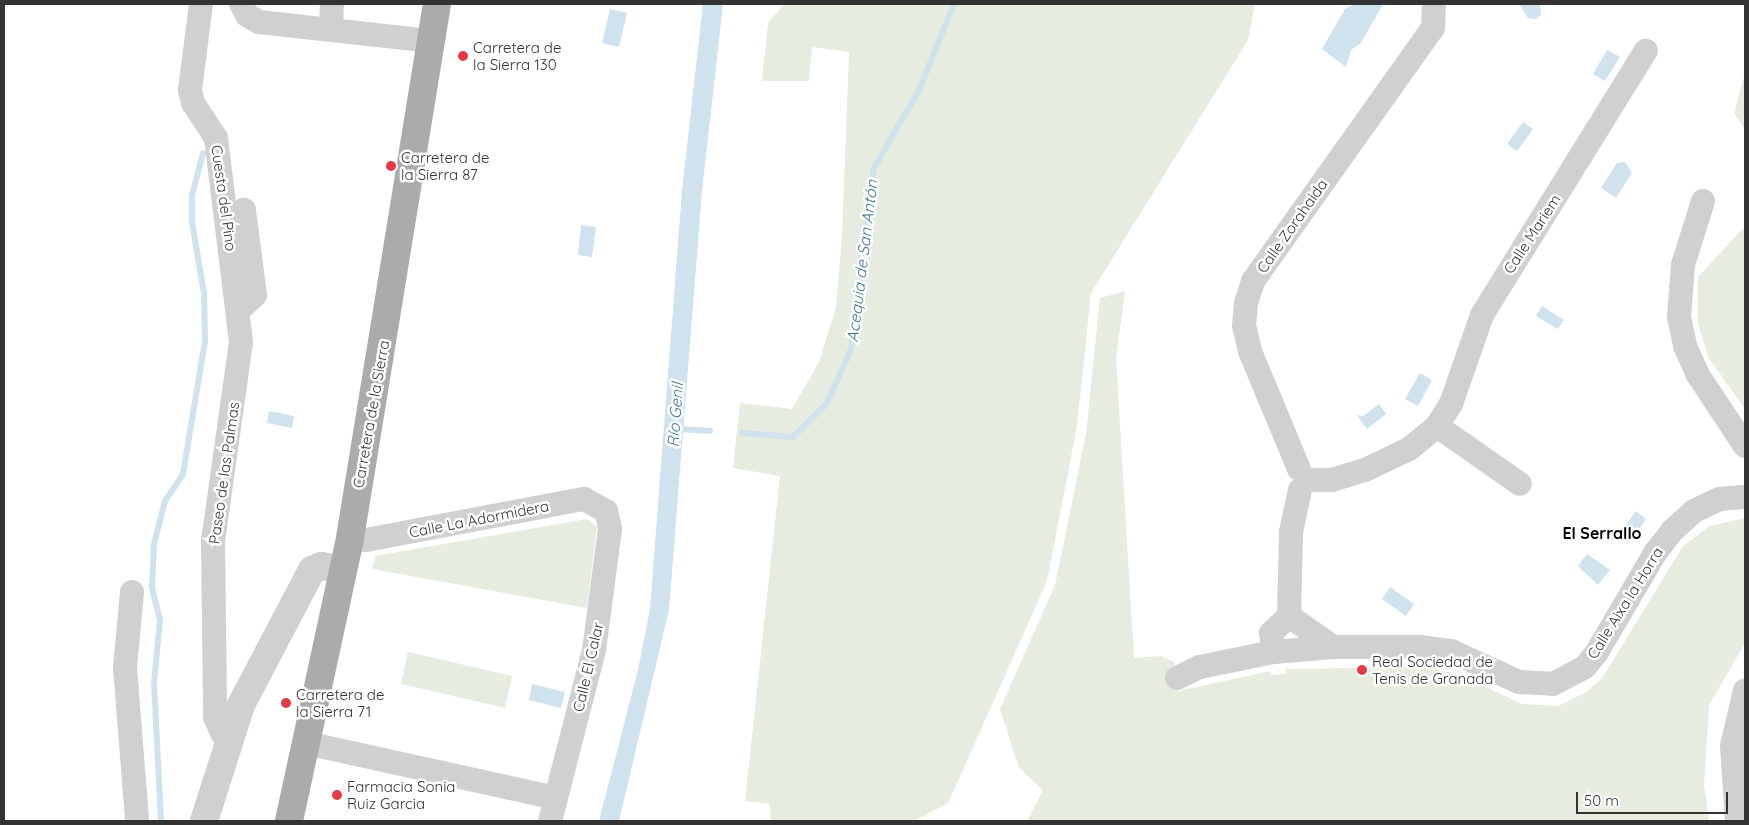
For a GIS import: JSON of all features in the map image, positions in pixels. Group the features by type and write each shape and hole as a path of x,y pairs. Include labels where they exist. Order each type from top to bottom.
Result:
{"main road":[{"name":"Carretera de la Sierra","path":"289,821 350,538 437,4"}],"street":[{"name":"Cuesta del Pino","path":"201,4 190,90 193,103 216,138 239,310"},
{"path":"241,4 247,15 260,22 432,41"},
{"path":"331,29 332,4"},
{"name":"Calle Zorahaida","path":"1303,480 1250,352 1244,326 1246,304 1253,281 1433,28 1434,4"},
{"name":"Calle Mariem","path":"1303,480 1332,480 1365,470 1409,449 1437,426 1451,404 1482,315 1646,51"},
{"path":"1703,201 1683,265 1679,317 1685,346 1698,375 1745,446"},
{"path":"239,310 255,295 244,210"},
{"name":"Paseo de las Palmas","path":"229,738 222,733 215,716 213,541 237,385 239,310"},
{"path":"1437,426 1520,484"},
{"path":"1274,652 1271,633 1289,616 1291,532 1303,480"},
{"name":"Calle Aixa la Horra","path":"1178,678 1200,667 1274,652 1333,647 1451,651 1519,682 1537,685 1570,678 1597,652 1650,560 1673,530 1694,511 1720,499 1745,497"},
{"name":"Calle La Adormidera","path":"350,538 366,540 584,500 606,511"},
{"name":"Calle El Calar","path":"550,821 595,640 610,529 606,511"},
{"path":"204,821 241,705 312,570 321,566 343,570"},
{"path":"132,592 125,667 137,821"},
{"path":"1289,616 1333,647"},
{"path":"1737,821 1732,746 1745,690"},
{"path":"306,743 556,798"}],"shaded area":[{"path":"784,4 1255,4 1248,40 1091,293 1077,426 1047,581 948,803 914,821 771,821 770,804 745,801 780,476 733,468 740,403 792,409 819,362 836,307 842,237 849,52 812,47 809,81 762,81 768,23"},
{"path":"1745,73 1745,130 1734,113"},
{"path":"1745,226 1745,409 1708,357 1698,323 1698,277"},
{"name":"Real Sociedad de Tenis de Granada","path":"1125,291 1116,359 1134,658 1161,656 1174,662 1178,691 1270,671 1272,675 1286,674 1286,669 1423,667 1458,674 1522,704 1558,706 1588,691 1603,677 1683,546 1710,526 1745,518 1745,643 1709,705 1704,784 1709,821 1027,821 1043,790 1019,768 1000,709 1055,585 1086,434 1100,298"},
{"path":"587,519 597,527 587,608 372,569 375,556"},
{"path":"408,652 512,676 505,708 401,684"}],"water":[{"name":"Río Genil","path":"703,4 723,4 702,191 669,610 619,821 599,821 638,670 650,609 682,191"},
{"path":"1354,4 1383,4 1361,43 1351,50 1346,67 1322,49 1345,9"},
{"path":"1519,4 1540,4 1541,15 1536,19 1528,18"},
{"path":"610,9 627,13 619,47 602,43"},
{"path":"1607,50 1620,57 1605,81 1593,74"},
{"path":"1523,122 1533,129 1517,151 1507,144"},
{"path":"1625,162 1632,173 1616,198 1601,188 1617,163"},
{"path":"581,225 596,227 592,257 578,255"},
{"path":"1542,306 1564,320 1558,329 1536,316"},
{"path":"1420,373 1432,380 1418,406 1405,399"},
{"path":"1379,404 1386,414 1367,429 1357,415 1363,416"},
{"path":"269,411 294,416 292,428 267,423"},
{"path":"1636,511 1646,519 1629,543 1618,536"},
{"path":"1587,554 1610,570 1598,585 1578,566"},
{"path":"1390,587 1414,604 1406,616 1382,599"},
{"path":"532,684 565,692 561,708 529,700"}],"waterway":[{"name":"Acequia de San Antón","path":"742,433 793,437 827,403 851,349 874,168 919,90 954,4"},
{"path":"161,821 154,683 160,620 152,587 154,544 165,501 183,474 205,341 204,293 192,222 192,195 203,153"},
{"name":"Acequia de San Antón","path":"676,429 710,431"}],"place":[{"name":"Carretera de la Sierra 130","path":"463,56"},
{"name":"Carretera de la Sierra 87","path":"391,166"},
{"name":"Real Sociedad de Tenis de Granada","path":"1362,670"},
{"name":"Carretera de la Sierra 71","path":"286,703"},
{"name":"Farmacia Sonia Ruiz Garcia","path":"337,795"}],"district":[{"name":"El Serrallo","path":"1602,533"}]}
